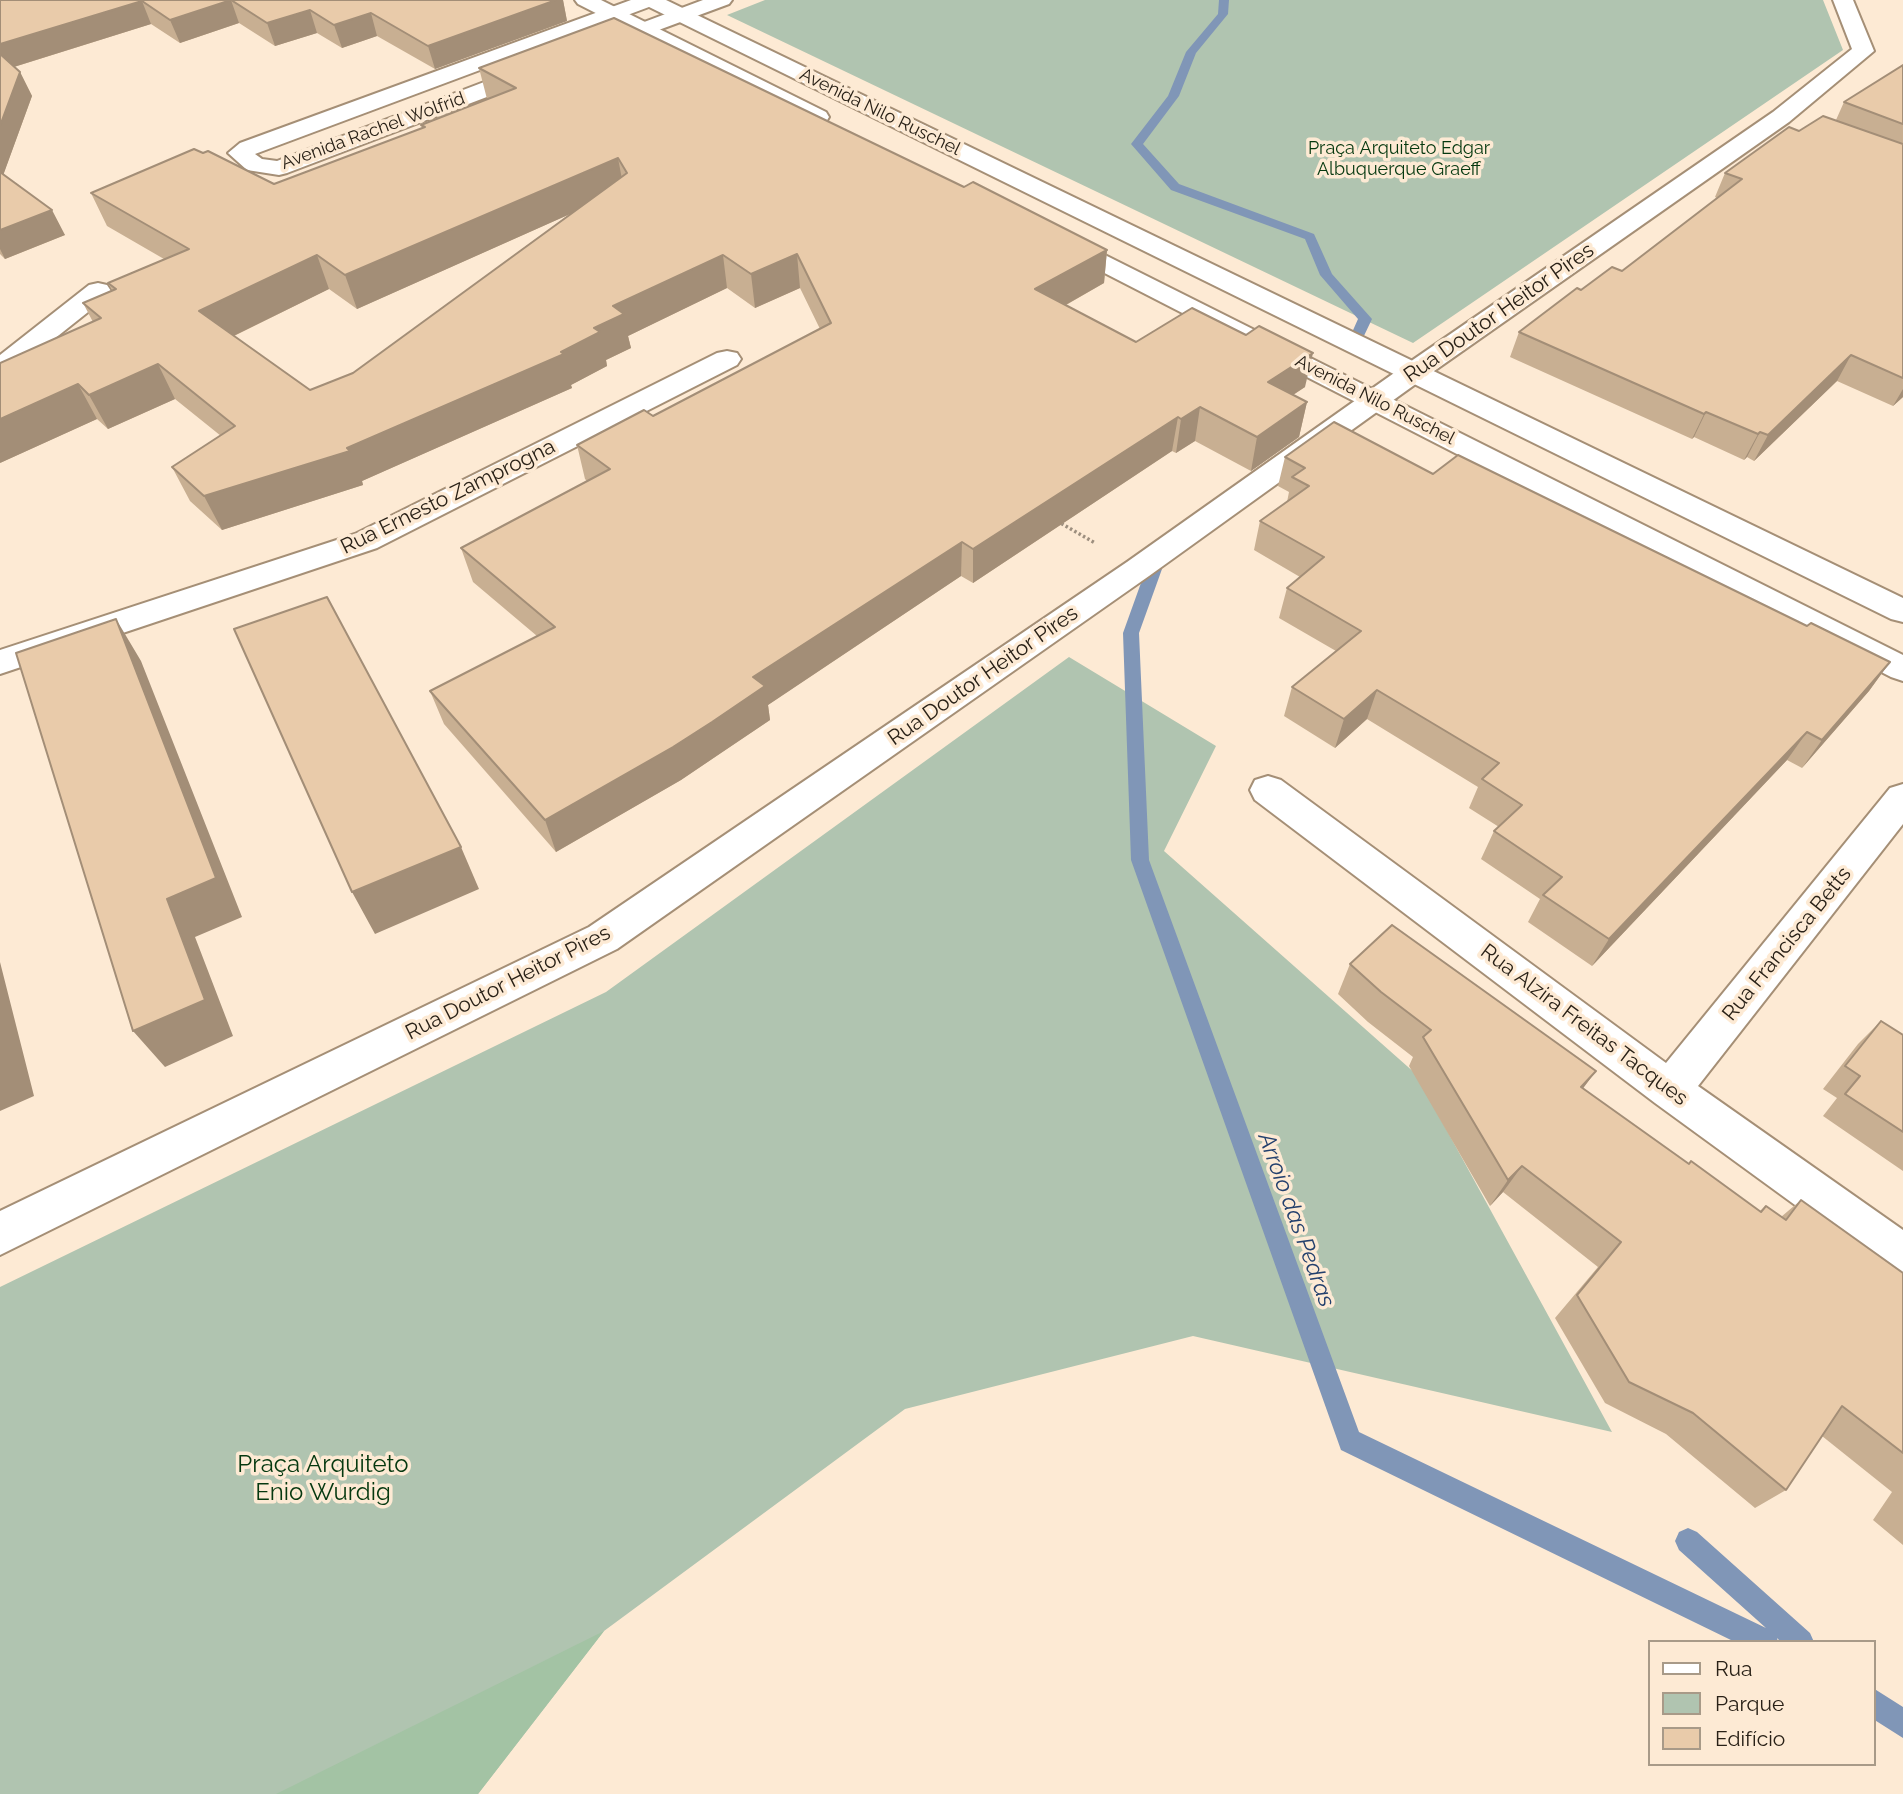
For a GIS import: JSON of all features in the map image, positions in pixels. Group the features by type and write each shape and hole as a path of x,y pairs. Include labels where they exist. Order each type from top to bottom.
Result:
{"street":[{"name":"Avenida Nilo Ruschel","path":"585,0 838,128"},
{"name":"Avenida Nilo Ruschel","path":"650,0 1903,611"},
{"name":"Avenida Rachel Wolfrid","path":"552,64 279,168 255,165 240,153 650,0"},
{"path":"578,54 722,0"},
{"name":"Rua Doutor Heitor Pires","path":"0,1234 603,938 1138,569 1374,400 1781,117 1863,51 1843,0"},
{"path":"1781,117 1805,127"},
{"path":"982,191 1011,176"},
{"name":"Avenida Nilo Ruschel","path":"1033,227 1903,669"},
{"path":"0,368 98,291"},
{"name":"Rua Ernesto Zamprogna","path":"0,662 366,541 727,359"},
{"name":"Rua Alzira Freitas Tacques","path":"1268,790 1670,1090 1903,1257"},
{"name":"Rua Francisca Betts","path":"1670,1090 1903,798"}],"path":[{"path":"1055,519 1138,569"}],"green space":[{"name":"Praça Arquiteto Edgar Albuquerque Graeff","path":"765,0 1823,0 1843,50 1413,343 727,15"},
{"name":"Praça Arquiteto Enio Wurdig","path":"1069,657 1216,746 1164,851 1416,1074 1612,1432 1193,1336 905,1409 604,1631 478,1794 0,1794 0,1287 606,992"},
{"path":"604,1631 478,1794 276,1794"}],"building":[{"path":"0,0 231,0 170,20 142,1 0,44"},
{"path":"231,0 556,0 428,46 371,13 334,25 310,10 267,23"},
{"path":"614,18 964,187 973,182 1107,250 1035,289 1136,342 1192,308 1246,335 1259,326 1313,353 1268,382 1307,402 1257,437 1200,407 1181,419 1178,417 973,549 962,542 753,677 765,686 712,722 545,820 430,691 555,627 461,548 610,469 577,445 644,410 653,416 831,323 797,254 751,274 723,255 613,306 624,314 594,328 600,332 561,352 564,354 347,448 350,451 204,496 172,467 235,426 158,364 89,395 78,384 0,419 0,363 101,318 83,303 116,289 108,283 189,249 91,193 194,149 203,153 208,151 274,184 425,127 421,125 516,88 479,68","holes":["618,158 627,173 353,373 310,390 199,311 317,255 345,275"]},
{"path":"0,54 20,72 0,126"},
{"path":"1903,65 1903,124 1844,102"},
{"path":"1823,116 1903,144 1903,378 1851,355 1768,435 1760,432 1758,434 1706,412 1704,414 1519,332 1577,288 1581,290 1612,267 1622,271 1742,179 1725,173 1789,127 1799,131"},
{"path":"0,172 52,210 0,230"},
{"path":"1334,422 1433,474 1458,455 1807,626 1811,623 1890,662 1822,740 1807,732 1609,939 1543,895 1562,877 1494,831 1522,805 1482,779 1499,763 1377,690 1344,719 1292,687 1361,631 1287,588 1324,557 1260,521 1309,486 1292,477 1305,468 1285,457"},
{"path":"327,597 461,847 352,892 234,629"},
{"path":"116,619 216,878 167,899 205,1000 133,1031 16,653"},
{"path":"1392,925 1596,1071 1581,1087 1689,1164 1691,1161 1761,1212 1766,1206 1786,1220 1801,1200 1903,1273 1903,1453 1842,1406 1786,1490 1693,1413 1629,1382 1577,1295 1621,1242 1522,1166 1508,1180 1423,1037 1431,1030 1381,992 1350,964"},
{"path":"1881,1021 1903,1035 1903,1132 1845,1094 1860,1076 1845,1066"}],"waterway":[{"name":"Arroio das Pedras","path":"1224,0 1223,14 1191,52 1173,96 1137,144 1175,187 1310,237 1326,275 1365,319 1357,337"},
{"name":"Arroio das Pedras","path":"1154,569 1131,633 1140,860 1350,1441 1761,1640"},
{"path":"1688,1541 1799,1640"},
{"name":"Arroio das Pedras","path":"1875,1703 1903,1724"}]}
